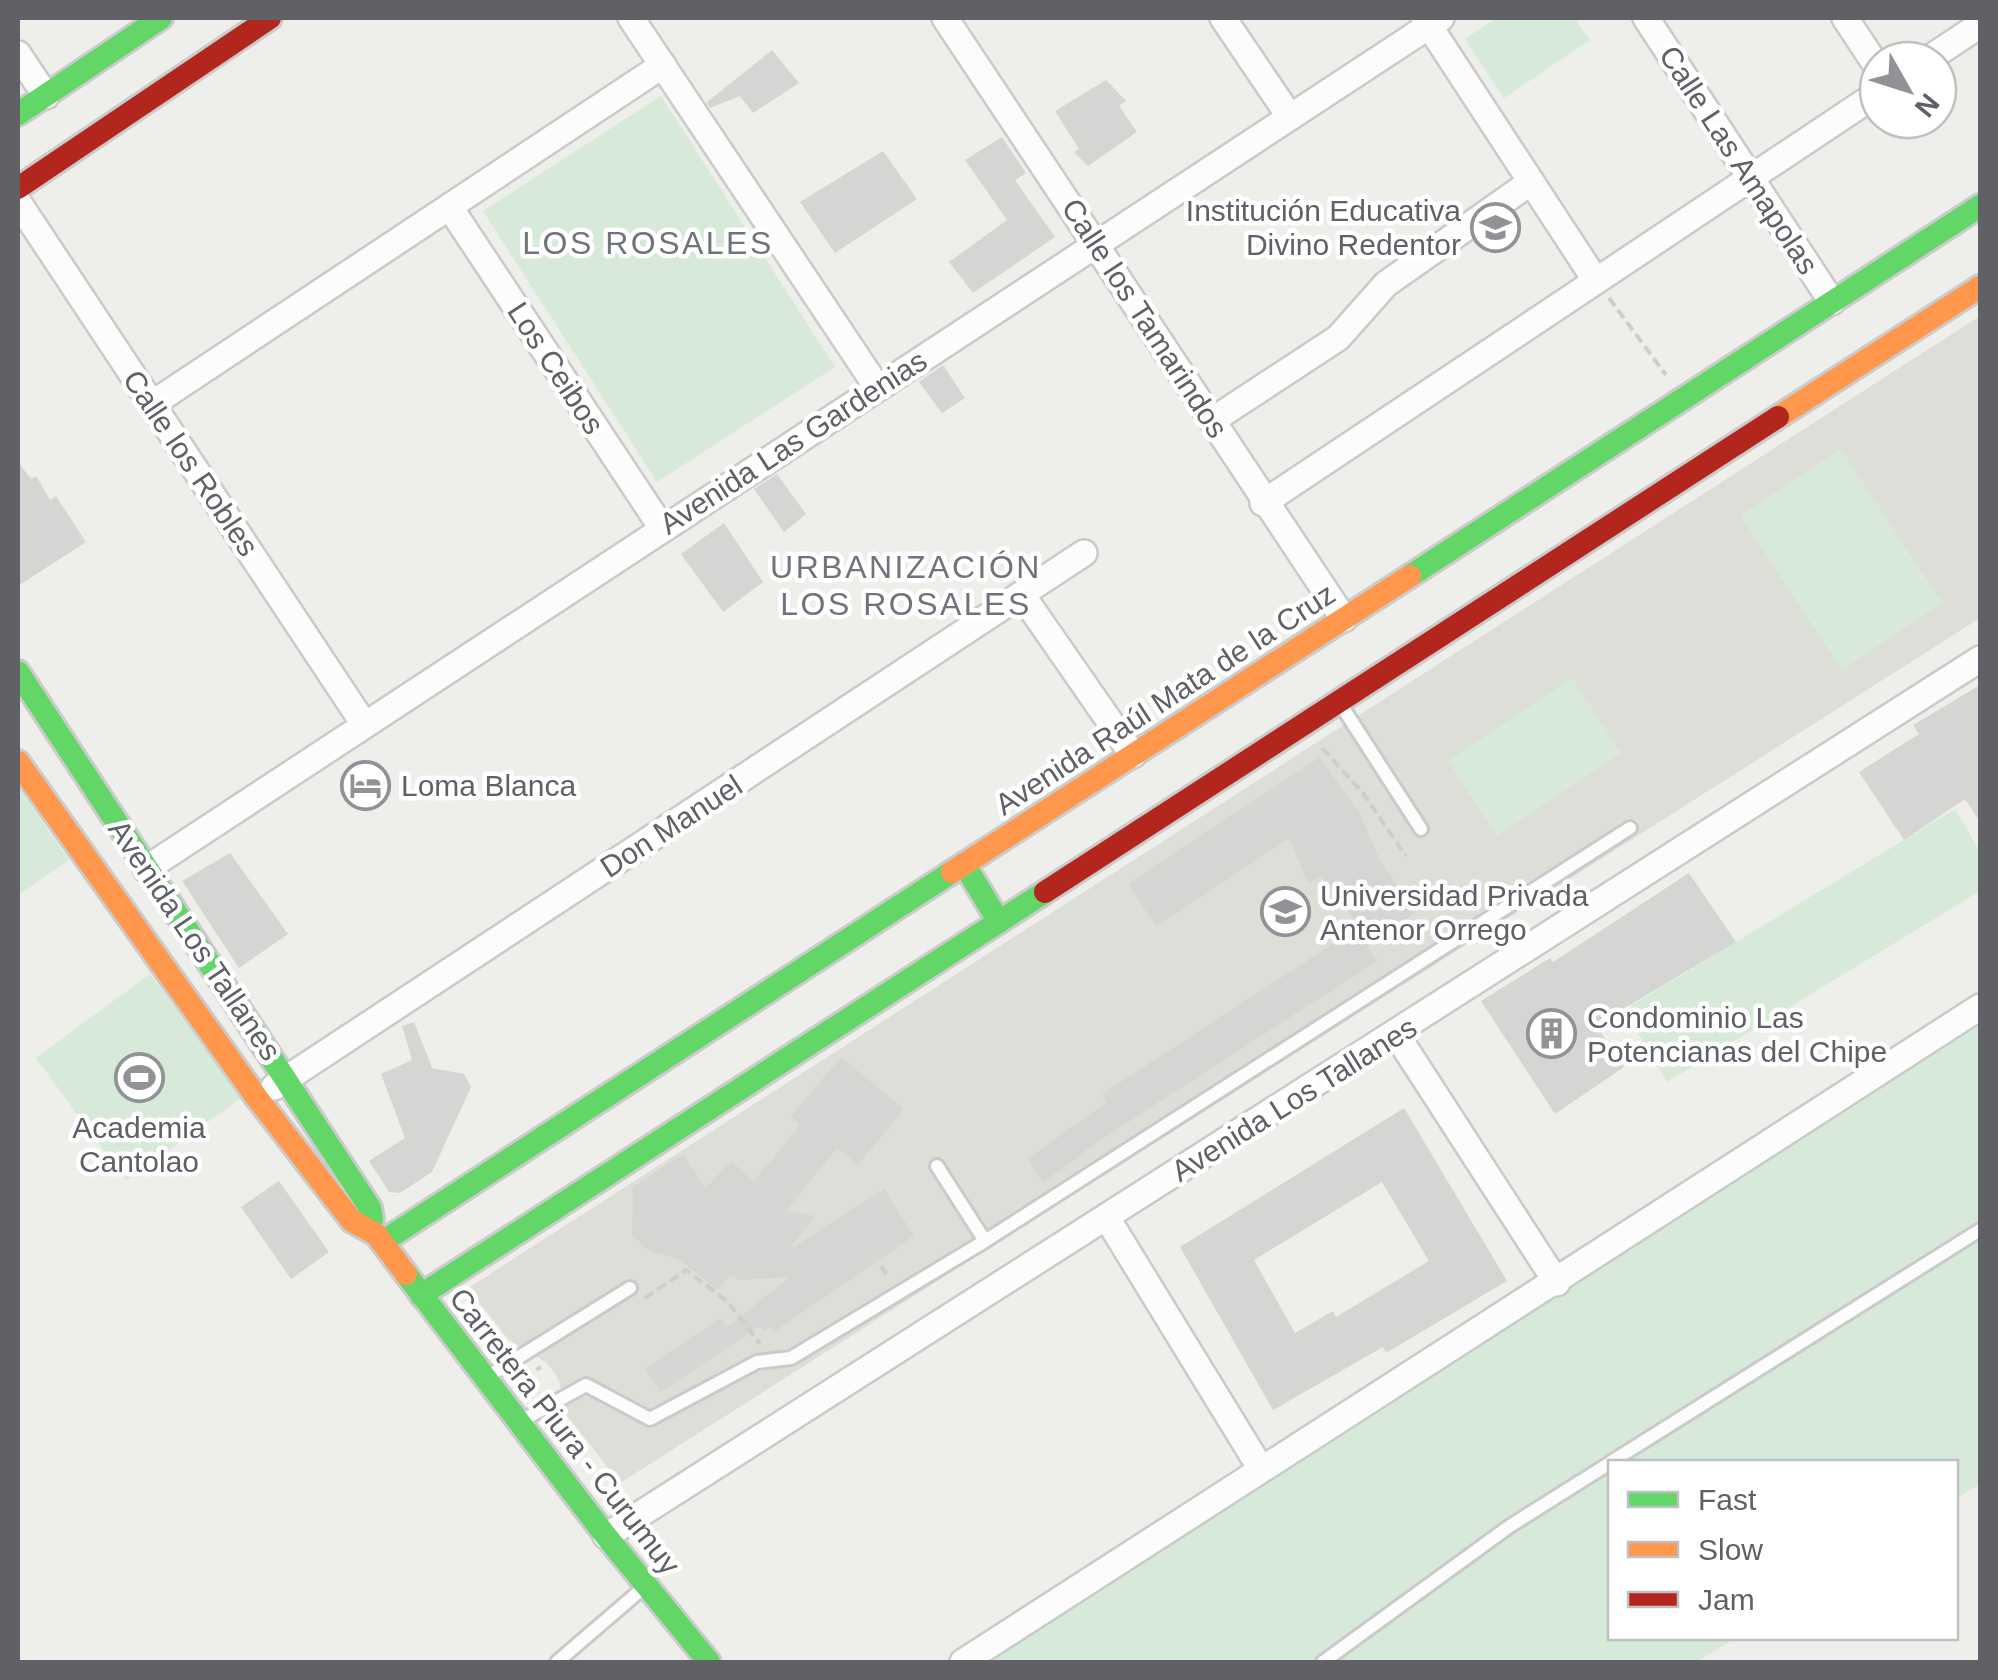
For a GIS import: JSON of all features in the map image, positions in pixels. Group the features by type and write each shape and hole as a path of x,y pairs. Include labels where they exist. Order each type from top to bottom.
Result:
{"main road":[{"path":"18,114 161,18"},
{"path":"18,188 270,18"},
{"name":"Avenida Raúl Mata de la Cruz","path":"379,1238 1980,206"},
{"path":"422,1296 1980,287"},
{"name":"Avenida Los Tallanes","path":"18,672 288,1078 361,1214"},
{"name":"Avenida Los Tallanes","path":"18,762 257,1098 361,1214"},
{"path":"964,864 999,922"},
{"name":"Carretera Piura - Curumuy","path":"361,1214 606,1536 709,1662"}],"street":[{"path":"631,18 878,387"},
{"name":"Calle los Tamarindos","path":"944,18 1098,245 1262,503 1344,619"},
{"path":"1224,18 1290,117"},
{"name":"Calle Las Amapolas","path":"1646,18 1832,302"},
{"path":"1845,18 1860,40"},
{"path":"1431,20 1596,281"},
{"name":"Avenida Las Gardenias","path":"146,869 1098,245 1431,20"},
{"path":"1956,40 1980,24"},
{"path":"18,54 46,96"},
{"path":"152,404 663,65"},
{"path":"1262,503 1858,106"},
{"path":"1212,420 1338,338 1386,284 1531,182"},
{"name":"Calle los Robles","path":"18,202 364,724"},
{"name":"Los Ceibos","path":"451,209 662,528"},
{"name":"Don Manuel","path":"257,1098 1084,553"},
{"path":"1022,596 1133,755"},
{"name":"Avenida Los Tallanes","path":"606,1536 1980,660"},
{"path":"963,1662 1980,1007"},
{"path":"1396,1034 1557,1283"},
{"path":"1107,1218 1261,1468"}],"lane":[{"path":"1339,702 1421,829"},
{"path":"519,1422 586,1384 640,1416 662,1416 757,1362 791,1358 985,1241 1630,828"},
{"path":"937,1166 985,1241"},
{"path":"1616,1460 1980,1230"},
{"path":"485,1378 630,1288"},
{"path":"1323,1662 1510,1526 1608,1465"},
{"path":"557,1662 646,1586"}],"path":[{"path":"1596,281 1683,399"},
{"path":"1305,724 1364,793 1406,856"},
{"path":"880,1266 893,1285"},
{"path":"686,1270 728,1302 760,1344"},
{"path":"742,1349 775,1344"}],"shaded area":[{"name":"Universidad Privada Antenor Orrego","path":"1980,316 1980,618 620,1483 566,1414 559,1380 547,1363 508,1339 468,1288"}],"green space":[{"path":"1496,18 1574,18 1590,40 1504,98 1465,39"},
{"path":"661,96 835,367 657,482 483,211"},
{"path":"1841,449 1942,603 1842,670 1741,516"},
{"path":"1572,678 1621,753 1497,836 1448,761"},
{"path":"18,787 69,860 18,895"},
{"path":"1955,809 1980,852 1980,891 1667,1082 1624,1010"},
{"name":"Academia Cantolao","path":"150,974 241,1098 126,1181 36,1058"},
{"path":"1980,1024 1980,1484 1958,1498 1958,1460 1608,1460 1608,1640 1733,1640 1696,1662 983,1662"}],"building":[{"path":"772,50 799,83 753,113 740,96 710,108 707,102"},
{"path":"1106,80 1126,101 1119,106 1137,132 1088,166 1074,152 1079,149 1055,111"},
{"path":"1002,137 1026,173 1015,180 1055,237 973,293 949,262 1007,220 965,160"},
{"path":"883,151 917,199 835,253 800,202"},
{"path":"943,365 965,398 942,413 919,382"},
{"path":"18,462 31,479 36,476 50,500 56,496 86,542 18,586"},
{"path":"777,474 806,514 784,532 754,489"},
{"path":"724,523 763,582 723,612 681,554"},
{"path":"1980,685 1980,822 1965,799 1904,840 1859,772 1919,734 1913,725"},
{"path":"1320,757 1361,816 1380,861 1415,913 1367,946 1377,961 1099,1141 1043,1183 1027,1159 1107,1102 1102,1094 1359,927 1323,876 1308,883 1289,838 1156,926 1128,884"},
{"path":"230,853 288,934 239,968 182,881"},
{"path":"1689,873 1736,942 1596,1025 1624,1067 1555,1114 1481,1001 1550,958 1553,962"},
{"path":"414,1022 432,1068 464,1074 471,1087 432,1172 400,1193 389,1192 369,1161 405,1138 381,1074 412,1060 402,1026"},
{"path":"841,1057 904,1109 858,1165 837,1148 786,1211 816,1216 787,1251 884,1189 914,1236 774,1332 771,1327 764,1332 760,1326 661,1392 645,1369 721,1318 727,1327 790,1277 740,1280 730,1275 718,1290 678,1259 649,1251 632,1235 633,1187 683,1154 705,1189 731,1161 754,1181 800,1125 791,1116"},
{"path":"1404,1108 1507,1281 1386,1353 1383,1347 1273,1410 1180,1247","holes":["1382,1182 1429,1261 1336,1317 1333,1311 1295,1333 1254,1260"]},
{"path":"279,1181 329,1252 291,1279 241,1207"}],"traffic: fast":[{"path":"18,114 161,18"},
{"path":"1410,576 1980,206"},
{"path":"18,672 370,1208 372,1219"},
{"path":"964,864 999,922"},
{"path":"382,1242 952,872"},
{"path":"421,1295 1045,892"},
{"path":"406,1274 606,1536 709,1662"}],"traffic: slow":[{"path":"1778,417 1980,287"},
{"path":"952,872 1410,576"},
{"path":"18,762 257,1098 352,1221 376,1234 406,1274"}],"traffic: jam":[{"path":"18,188 270,18"},
{"path":"1045,892 1778,417"}],"place":[{"name":"Institución Educativa Divino Redentor","path":"1496,227"},
{"name":"Loma Blanca","path":"366,785"},
{"name":"Universidad Privada Antenor Orrego","path":"1285,912"},
{"name":"Condominio Las Potencianas del Chipe","path":"1552,1034"},
{"name":"Academia Cantolao","path":"139,1078"}],"district":[{"name":"LOS ROSALES","path":"648,243"},
{"name":"URBANIZACIÓN LOS ROSALES","path":"906,586"}]}
